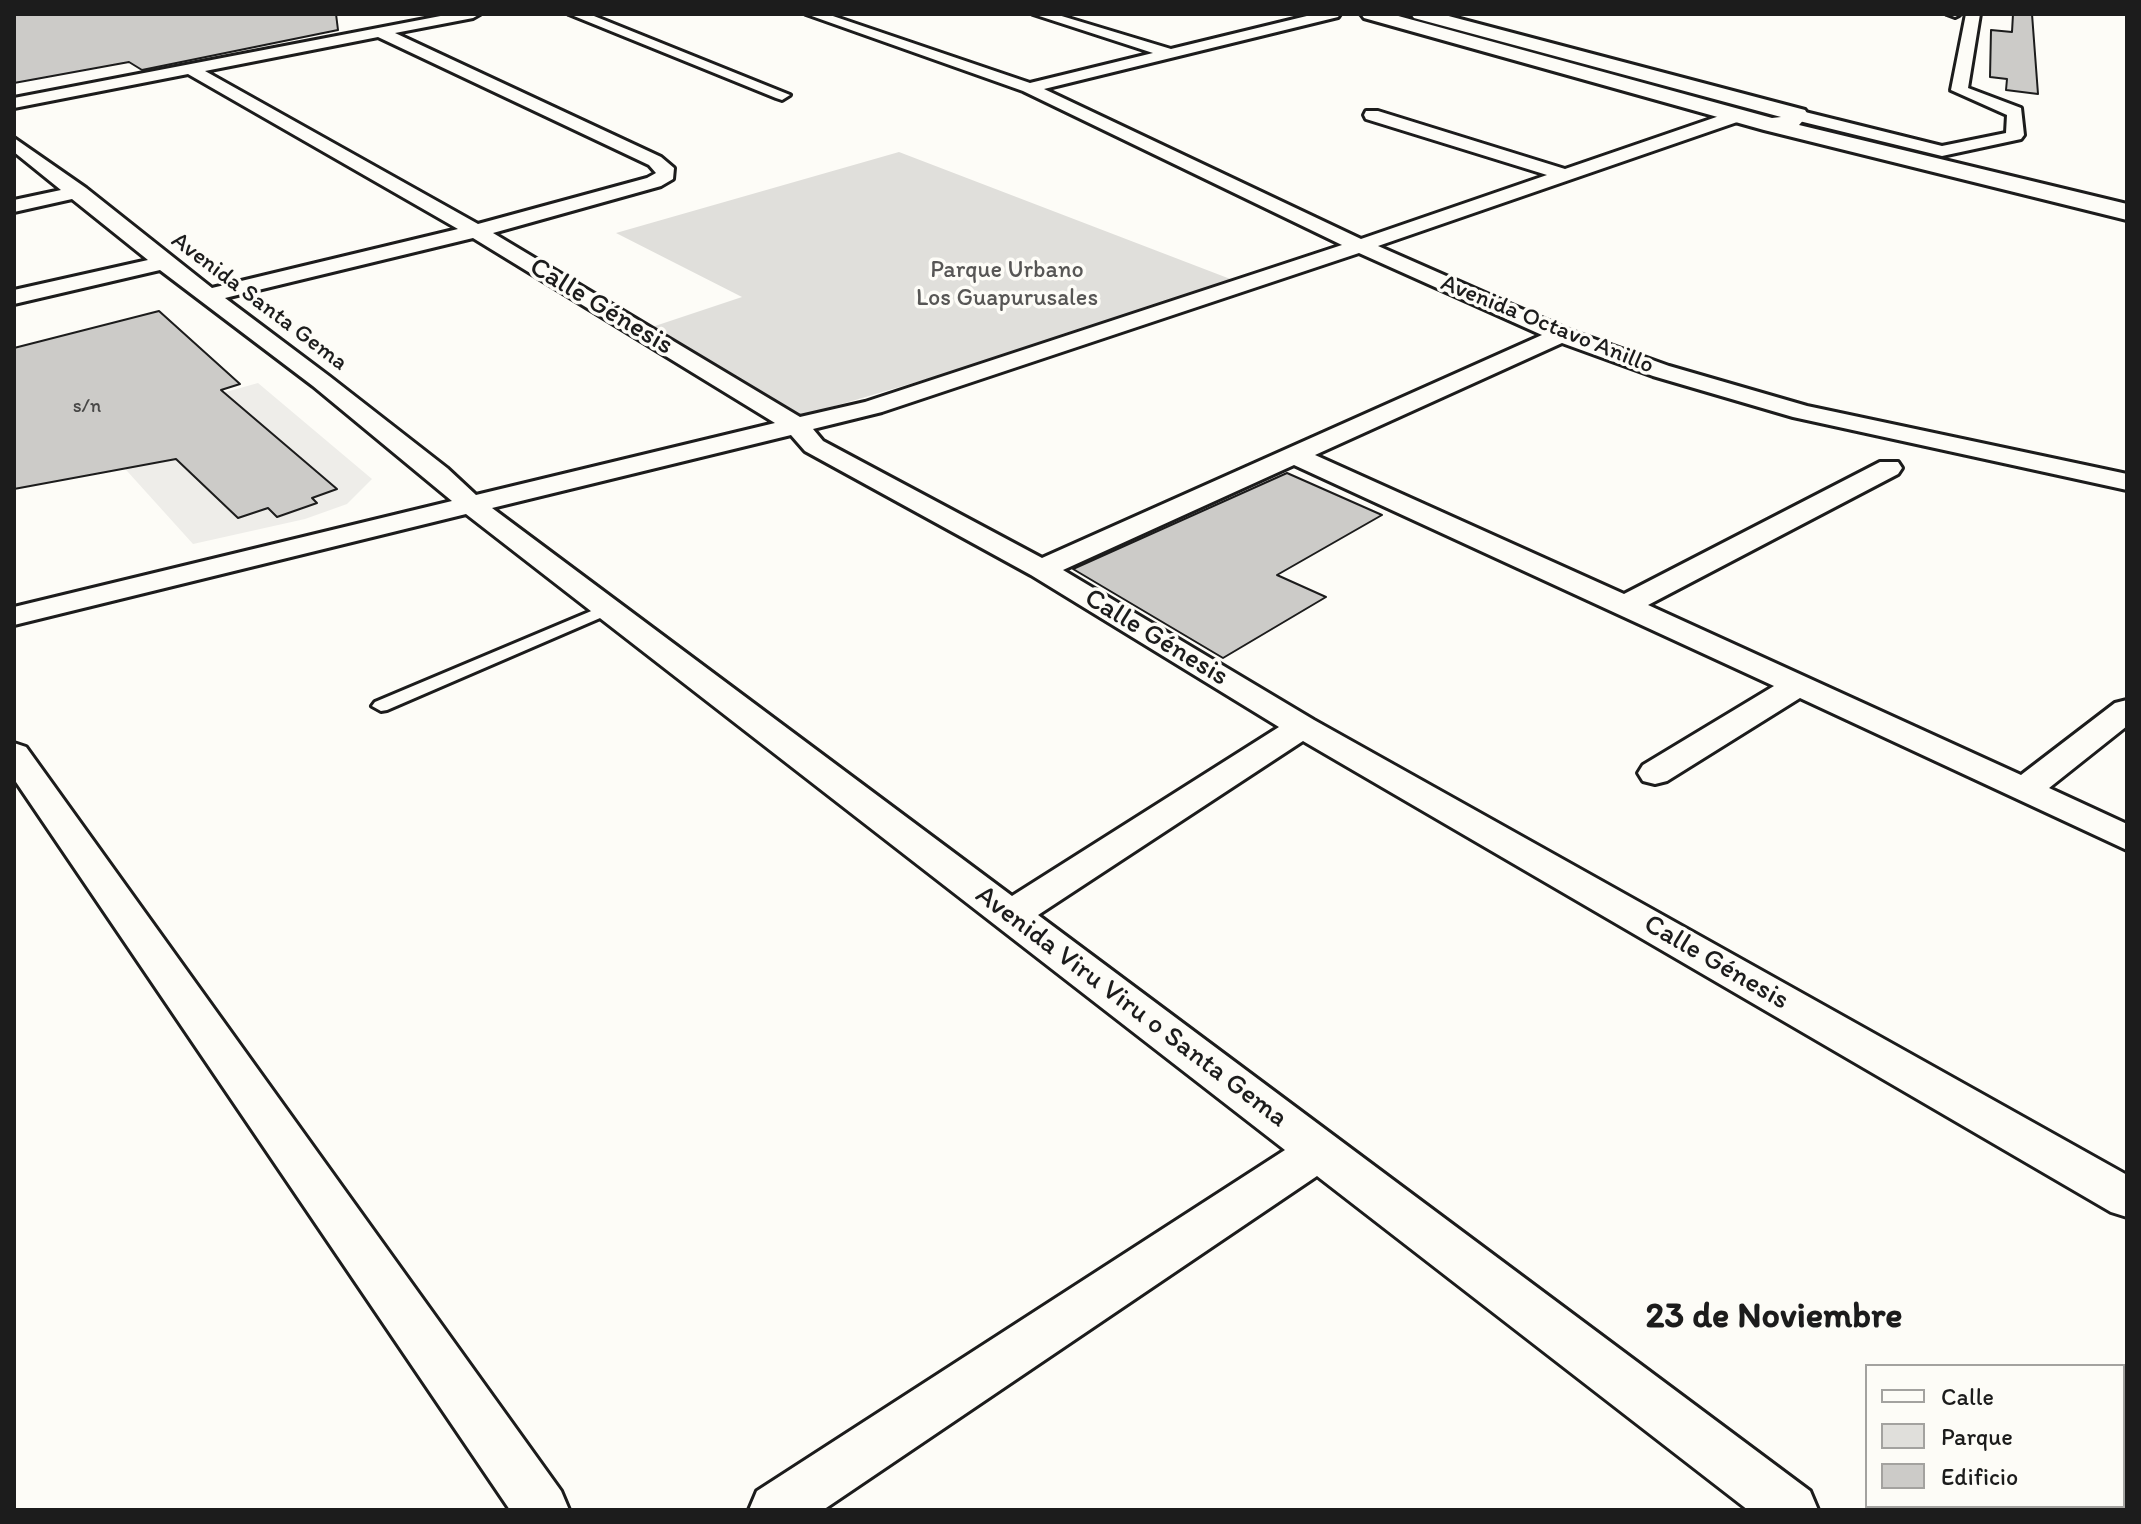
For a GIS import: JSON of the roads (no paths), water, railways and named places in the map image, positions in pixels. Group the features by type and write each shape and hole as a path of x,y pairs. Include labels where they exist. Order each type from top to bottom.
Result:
{"street":[{"path":"14,103 473,14"},
{"path":"576,14 782,95"},
{"name":"Avenida Octavo Anillo","path":"813,14 1029,88 1360,246 1561,335 1715,389 1802,412 2127,482"},
{"path":"1040,14 1172,54"},
{"path":"1029,88 1333,14"},
{"path":"1370,14 1737,116 2127,212"},
{"path":"1420,14 1896,140 2127,191"},
{"path":"1942,151 2015,135 2015,112 1959,90 1973,14"},
{"path":"207,296 476,231 654,182 666,175 665,168 380,32"},
{"name":"Calle Génesis","path":"191,69 476,231 797,426 814,446 1041,569 1302,727 2127,1198"},
{"path":"1939,94 1968,111"},
{"path":"1372,115 1566,175"},
{"path":"1772,125 1789,123 1797,115"},
{"path":"14,616 873,407 1360,246 1737,116"},
{"path":"1896,140 1957,132"},
{"name":"Avenida Santa Gema","path":"14,143 164,263 321,381 438,474 470,504"},
{"path":"14,206 79,192"},
{"path":"14,297 164,263"},
{"path":"1041,569 1561,335"},
{"path":"1295,456 2127,838"},
{"path":"1625,605 1889,468"},
{"name":"Avenida Viru Viru o Santa Gema","path":"470,504 1791,1510"},
{"path":"1655,773 1799,685"},
{"path":"2024,790 2127,710"},
{"path":"1010,915 1302,727"},
{"path":"14,754 542,1510"},
{"path":"776,1510 1319,1151"}],"lane":[{"path":"381,706 608,609"}],"district":[{"name":"23 de Noviembre","path":"1774,1318"}],"park label":[{"name":"Parque Urbano Los Guapurusales","path":"1007,285"}]}
